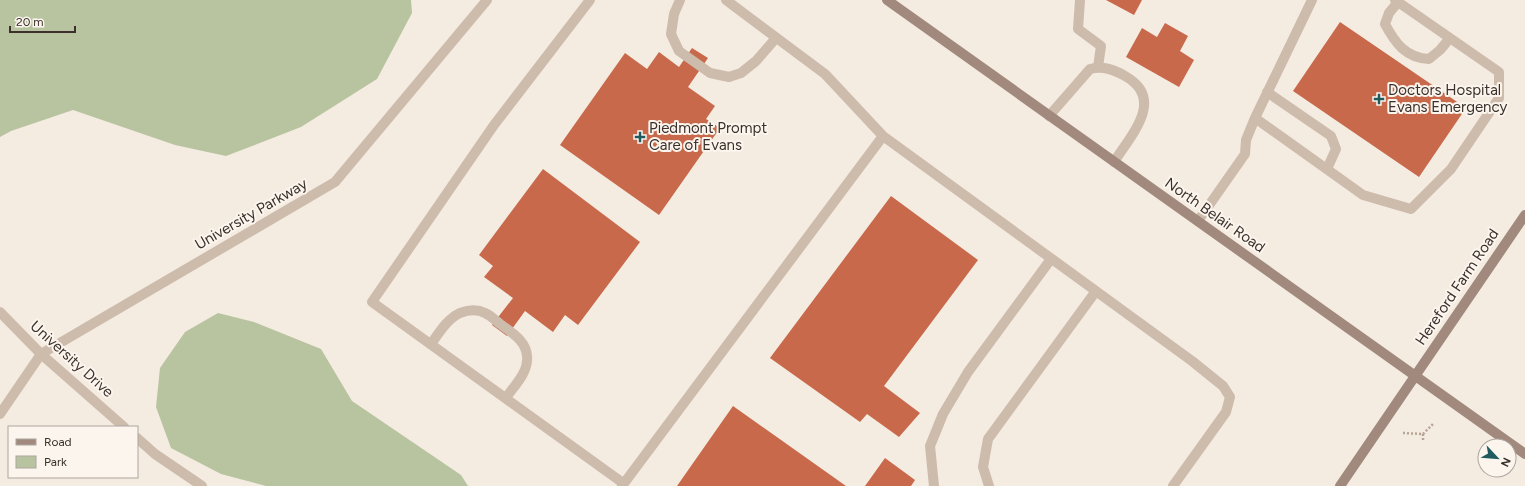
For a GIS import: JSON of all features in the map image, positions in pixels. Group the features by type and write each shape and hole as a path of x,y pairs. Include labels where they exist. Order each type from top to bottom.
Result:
{"main road":[{"name":"North Belair Road","path":"887,0 1525,454"},
{"name":"Hereford Farm Road","path":"1340,486 1525,214"}],"street":[{"name":"University Parkway","path":"0,414 41,354 335,182 487,0"},
{"path":"590,0 494,125 372,302 506,398 622,485 883,136"},
{"path":"680,0 674,14 671,34 679,51 710,73 730,76 741,73 756,61 776,38"},
{"path":"726,0 825,74 883,136 1096,291 1223,386 1230,397 1226,412 1173,486"},
{"path":"1080,0 1078,29 1102,46 1098,67"},
{"path":"1198,221 1244,154 1246,140 1255,118 1312,0"},
{"path":"1255,118 1363,195 1411,209 1451,169 1499,98 1499,72 1450,38 1396,1 1385,24 1394,40 1408,53 1418,58 1429,59 1440,50 1450,38"},
{"path":"1049,116 1084,74 1090,69 1098,67 1109,68 1137,84 1144,99 1143,115 1114,162"},
{"path":"1267,92 1331,136 1336,149 1327,169"},
{"path":"934,486 930,446 943,414 968,372 1051,259"},
{"path":"989,486 983,467 988,439 1096,291"},
{"path":"430,344 454,317 468,311 485,313 516,336 524,346 527,353 526,368 506,398"},
{"name":"University Drive","path":"0,312 41,354 123,426"},
{"path":"138,439 155,454 202,486"}],"path":[{"path":"1423,440 1423,434 1432,424"},
{"path":"1403,433 1423,434"}],"green space":[{"path":"0,0 411,0 412,13 377,79 301,127 226,156 175,145 73,110 11,131 0,137"},
{"path":"218,313 254,322 321,349 352,401 461,475 468,486 266,486 221,474 171,448 156,407 160,368 185,332"}],"building":[{"path":"1106,0 1142,0 1134,15"},
{"name":"Doctors Hospital Evans Emergency","path":"1340,22 1466,108 1419,177 1293,91"},
{"path":"1165,23 1188,36 1180,51 1194,60 1179,87 1126,57 1142,28 1157,37"},
{"name":"Piedmont Prompt Care of Evans","path":"692,48 708,58 688,87 715,106 706,119 720,128 659,215 560,145 625,53 647,69 659,52 679,67"},
{"path":"543,169 640,242 578,325 565,315 553,332 525,311 507,336 492,325 513,298 484,277 493,266 479,255"},
{"path":"891,196 978,260 884,386 920,413 899,437 867,414 860,422 770,358"},
{"path":"733,406 846,486 677,486"},
{"path":"885,458 915,480 911,486 865,486"}],"place":[{"name":"Doctors Hospital Evans Emergency","path":"1379,99"},
{"name":"Piedmont Prompt Care of Evans","path":"640,137"}]}
